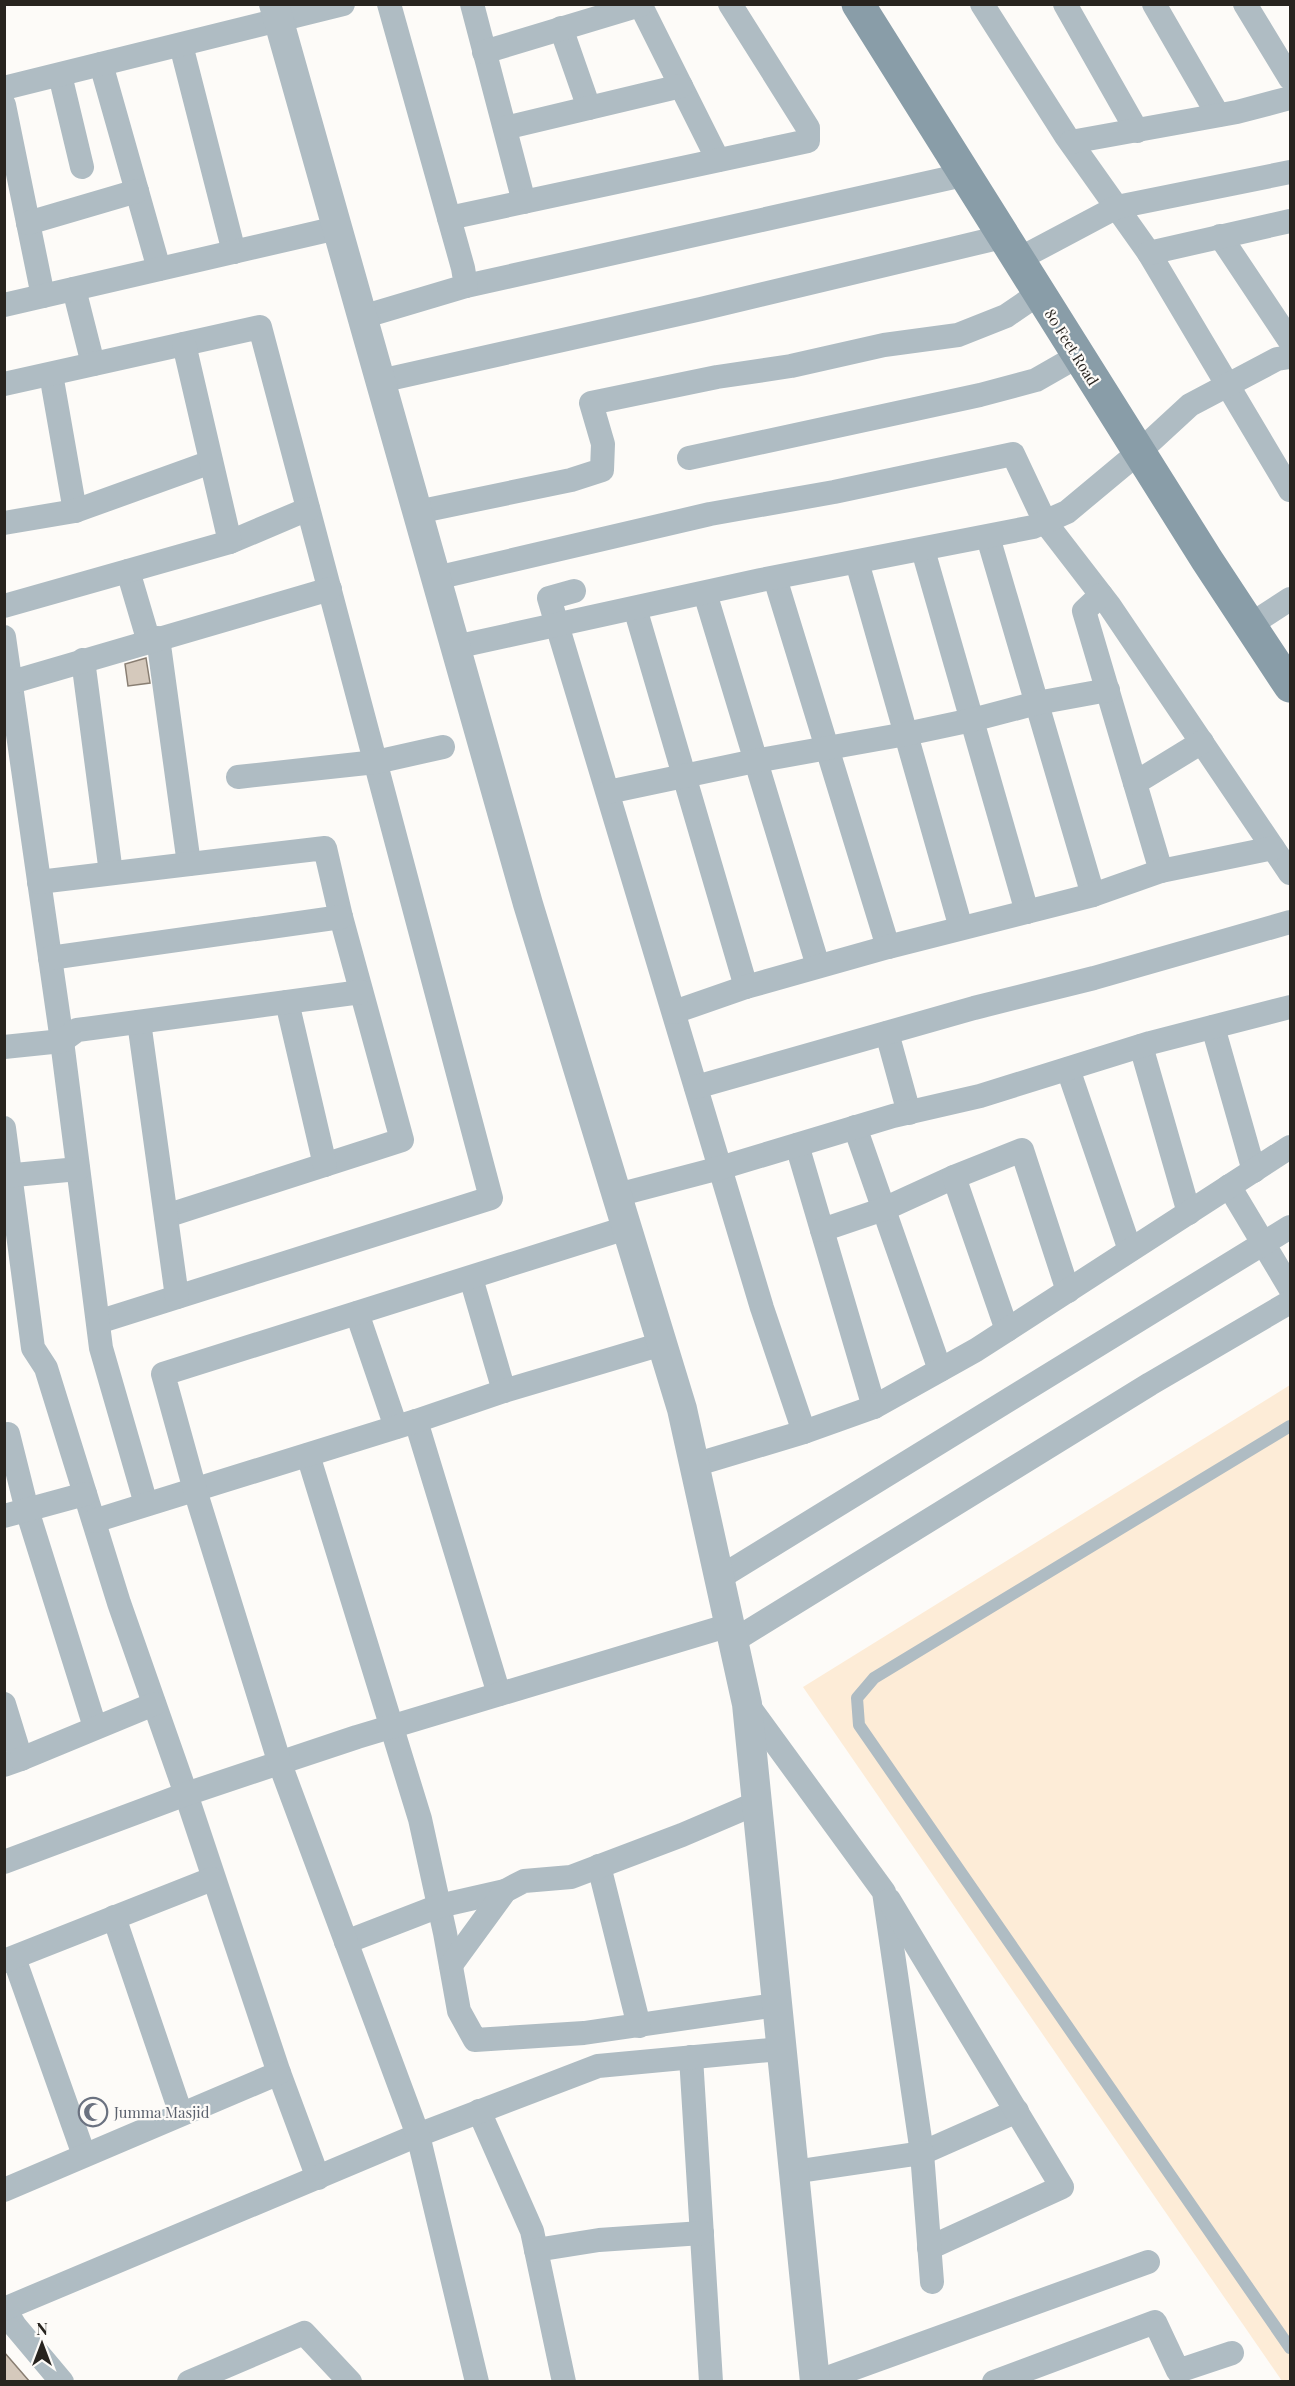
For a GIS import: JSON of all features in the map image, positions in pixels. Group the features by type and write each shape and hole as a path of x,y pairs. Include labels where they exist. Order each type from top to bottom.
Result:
{"main road":[{"name":"80 Feet Road","path":"858,4 1038,294 1290,686"}],"street":[{"path":"4,88 181,45 276,13 343,4"},
{"path":"389,4 463,268 466,286"},
{"path":"472,4 524,202"},
{"path":"449,218 807,141 807,128 730,4"},
{"path":"982,4 1071,142 1149,253 1290,490"},
{"path":"1065,4 1137,131"},
{"path":"1154,4 1218,115"},
{"path":"1245,4 1290,78"},
{"path":"484,52 640,5 718,160"},
{"path":"276,13 528,904 682,1409 747,1704 815,2382 1148,2262"},
{"path":"561,28 589,108"},
{"path":"181,45 234,252"},
{"path":"101,64 159,269"},
{"path":"60,75 82,167"},
{"path":"505,128 681,86"},
{"path":"1071,142 1218,115 1290,98"},
{"path":"4,105 43,296"},
{"path":"380,381 712,306 1010,248 1117,207 1290,172"},
{"path":"362,317 466,286 963,175"},
{"path":"28,223 137,191"},
{"path":"1149,253 1290,221"},
{"path":"4,305 337,228"},
{"path":"1220,237 1290,341"},
{"path":"74,289 93,364"},
{"path":"417,512 571,480 602,470 603,444 591,404 717,377 791,366 884,345 958,334 1006,316 1038,294"},
{"path":"4,384 260,327 490,1198 98,1322"},
{"path":"184,344 230,542"},
{"path":"689,458 980,395 1036,380 1078,356"},
{"path":"455,647 705,592 1033,527 1067,512 1139,453 1190,405 1277,359 1290,357"},
{"path":"51,374 75,511"},
{"path":"436,578 710,514 834,492 1013,454 1045,522 1101,595 1290,873"},
{"path":"4,523 75,511 211,462"},
{"path":"4,606 230,542 308,509"},
{"path":"988,537 1093,895"},
{"path":"923,550 1027,912"},
{"path":"857,562 962,928"},
{"path":"128,571 154,640 189,864"},
{"path":"775,578 888,947"},
{"path":"8,672 83,660 330,589"},
{"path":"574,591 549,598 556,625 762,1308 804,1432"},
{"path":"705,592 818,966"},
{"path":"1101,595 1084,611 1161,871"},
{"path":"1250,625 1290,599"},
{"path":"634,608 746,987"},
{"path":"4,637 62,1041 101,1348 146,1504"},
{"path":"83,660 111,873"},
{"path":"608,792 755,760 906,734 1037,703 1108,690"},
{"path":"1135,783 1202,742"},
{"path":"238,777 376,762 443,747"},
{"path":"39,882 325,848 341,917 402,1140 166,1216"},
{"path":"674,1012 746,987 818,966 1093,895 1161,871 1273,848"},
{"path":"50,958 341,917"},
{"path":"696,1087 1290,922"},
{"path":"4,1047 62,1041 77,1030 361,992"},
{"path":"287,1002 325,1165"},
{"path":"616,1195 720,1168 855,1127 980,1096 1141,1046 1213,1027 1289,1014"},
{"path":"139,1022 177,1297"},
{"path":"1213,1027 1254,1171"},
{"path":"887,1033 909,1113"},
{"path":"1141,1046 1189,1213"},
{"path":"1068,1069 1130,1250"},
{"path":"855,1127 940,1370"},
{"path":"4,1128 8,1176 33,1348 46,1368 119,1603 186,1794 212,1879 279,2073 318,2178"},
{"path":"797,1145 874,1407"},
{"path":"694,1465 804,1432 874,1407 1007,1330 1290,1147"},
{"path":"822,1230 884,1209 954,1177 1022,1150 1068,1291"},
{"path":"8,1176 78,1169"},
{"path":"954,1177 1007,1330"},
{"path":"1229,1186 1290,1288"},
{"path":"719,1578 1290,1227"},
{"path":"477,2382 418,2135 280,1764 195,1490 163,1374 627,1228"},
{"path":"471,1278 504,1391"},
{"path":"4,1862 186,1794 391,1727 499,1694 732,1633 1290,1302"},
{"path":"357,1313 406,1424 499,1694"},
{"path":"94,1521 406,1424 504,1391 662,1344"},
{"path":"4,1435 8,1434 16,1513 95,1727"},
{"path":"308,1455 420,1819 459,2011 475,2040 584,2033 776,2005"},
{"path":"16,1513 85,1494"},
{"path":"4,1704 13,1762 154,1704"},
{"path":"747,1704 884,1892 1062,2187 929,2248"},
{"path":"346,1942 439,1906 505,1891 524,1881 571,1877 682,1835 757,1803"},
{"path":"599,1866 639,2026"},
{"path":"84,2155 9,1960 212,1879"},
{"path":"451,1965 505,1891"},
{"path":"884,1892 922,2153 932,2282"},
{"path":"114,1917 181,2114"},
{"path":"62,2382 15,2326 5,2309 418,2135 598,2066 780,2049"},
{"path":"691,2057 711,2382"},
{"path":"4,2190 279,2073"},
{"path":"479,2111 532,2230 564,2382"},
{"path":"793,2172 922,2153 1017,2111"},
{"path":"536,2250 599,2240 702,2233"},
{"path":"1007,2379 1155,2322 1178,2371 1232,2353"},
{"path":"189,2382 304,2333 350,2382"}],"lane":[{"path":"1290,1426 874,1678 857,1698 859,1725 1290,2348"}],"shaded area":[{"path":"1290,1385 1290,2381 1282,2381 803,1687"}],"building":[{"path":"146,658 150,683 128,686 125,664"},
{"path":"4,2352 30,2382 4,2382"}],"place":[{"name":"Jumma Masjid","path":"93,2112"}]}
